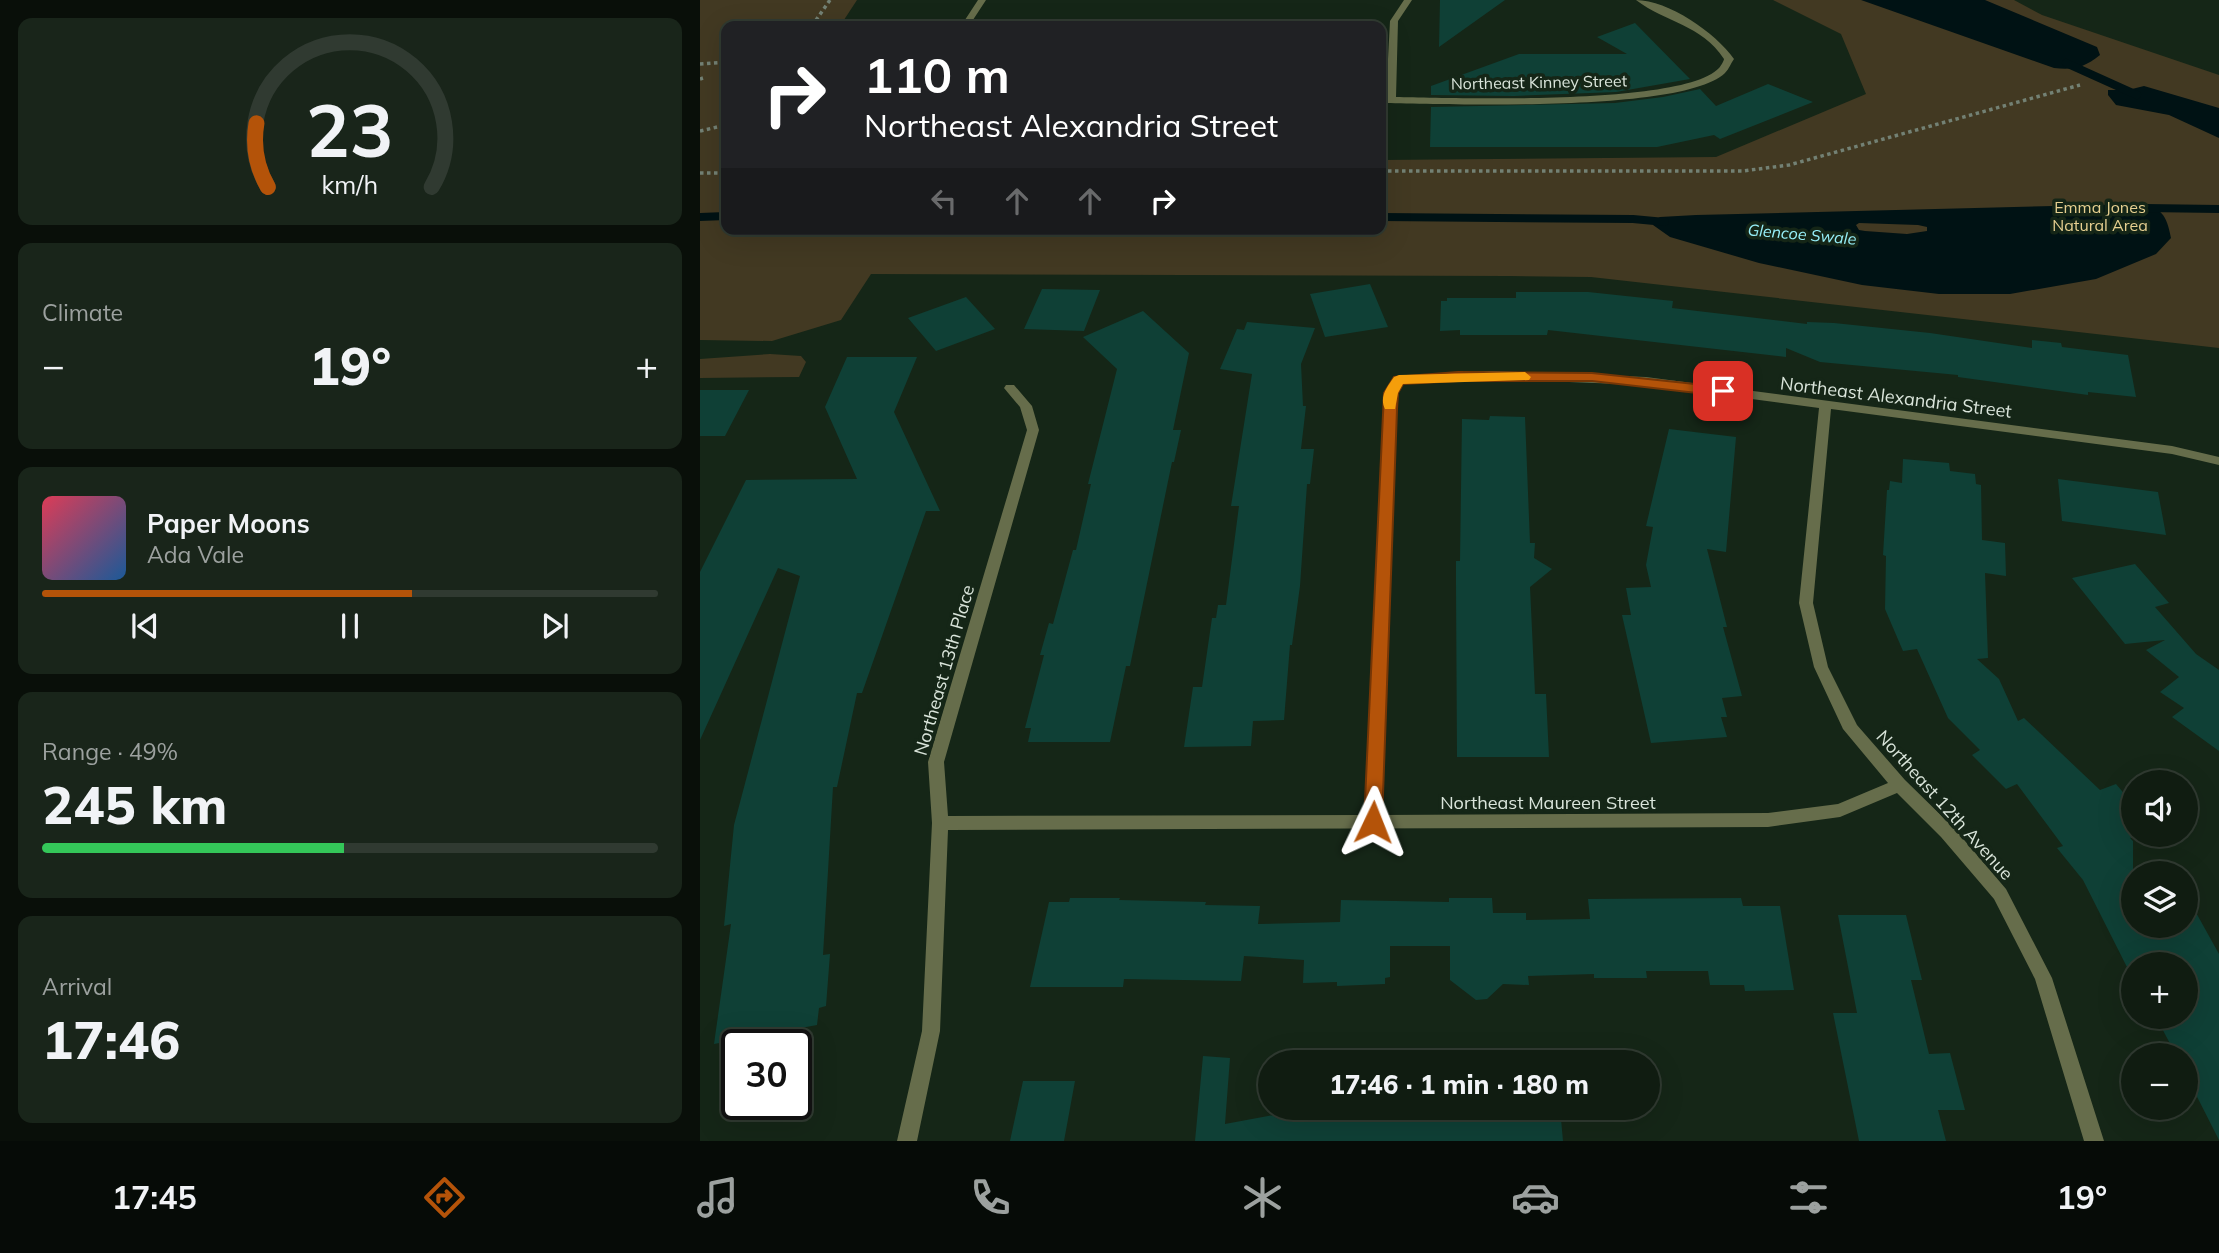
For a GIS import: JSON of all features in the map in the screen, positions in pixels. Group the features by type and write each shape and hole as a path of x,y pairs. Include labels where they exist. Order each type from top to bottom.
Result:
{"street":[{"path":"968,21 982,0"},
{"path":"1386,100 1394,21 1408,0"},
{"name":"Northeast Kinney Street","path":"1386,100 1646,95 1695,85 1722,72 1729,59 1724,48 1705,33 1640,0"},
{"name":"Northeast Alexandria Street","path":"1373,822 1390,409 1391,393 1399,380 1458,376 1592,377 1646,381 2172,450 2219,461"},
{"name":"Northeast 13th Place","path":"906,1141 932,1031 940,823 936,762 1033,430 1026,406 1010,388"},
{"name":"Northeast 12th Avenue","path":"1825,405 1806,603 1821,667 1851,729 1899,785 1947,832 2000,894 2043,978 2094,1141"},
{"name":"Northeast Maureen Street","path":"940,823 1768,820 1839,810 1899,785"}],"path":[{"path":"816,21 830,0"},
{"path":"700,64 721,62"},
{"path":"1386,172 1743,171 1789,165 2080,85"},
{"path":"700,131 721,126"},
{"path":"700,173 721,173"}],"green space":[{"name":"Emma Jones Natural Area","path":"700,0 857,0 843,21 721,21 721,235 1386,235 1386,160 1716,157 1866,94 1841,34 1773,0 2014,0 2042,15 2219,75 2219,348 1591,277 1509,276 871,274 841,320 772,341 700,340"},
{"path":"770,354 801,356 806,362 799,377 700,378 700,359"}],"water":[{"path":"1861,0 1985,0 2097,47 2100,55 2078,67 2054,68"},
{"path":"2144,86 2219,108 2219,138 2169,115 2116,105 2108,95 2108,90 2128,90"},
{"path":"2137,204 2152,207 2162,213 2171,238 2156,254 2096,279 2010,294 1939,294 1862,285 1759,263 1670,237 1653,225 1653,221 1660,217","holes":["1856,225 1927,227 1927,231 1907,234 1865,231 1859,230"]}],"building":[{"path":"1440,0 1505,0 1439,47"},
{"path":"1635,23 1690,79 1616,92 1514,96 1431,95 1431,86 1519,54 1627,54 1597,37"},
{"path":"1768,84 1813,102 1720,139 1714,135 1657,147 1430,147 1431,107 1615,103 1700,89 1716,106"},
{"path":"1370,284 1388,327 1325,337 1310,294"},
{"path":"1042,289 1100,290 1084,331 1024,329"},
{"path":"1516,292 1588,292 1673,301 1672,308 1807,324 1834,323 1930,333 2032,348 2032,340 2061,343 2062,347 2128,355 2136,397 2088,392 2088,395 1958,375 1820,362 1786,348 1786,357 1548,330 1547,335 1460,335 1460,330 1440,331 1441,301 1447,301 1447,298 1516,298"},
{"path":"966,297 995,329 936,351 908,318"},
{"path":"1143,311 1189,353 1173,430 1181,430 1130,666 1126,666 1110,742 1028,742 1031,728 1025,728 1044,655 1040,655 1049,623 1053,624 1073,550 1076,550 1091,484 1088,484 1117,369 1083,337"},
{"path":"1247,322 1315,328 1301,364 1303,406 1306,406 1301,449 1314,449 1310,484 1307,484 1300,586 1290,645 1284,720 1253,721 1251,746 1184,747 1193,687 1202,687 1212,618 1216,618 1218,605 1226,605 1239,506 1231,506 1252,374 1220,369 1237,329 1244,330"},
{"path":"847,357 917,357 894,412 940,511 926,511 862,693 857,693 837,787 833,787 823,955 830,954 826,1006 819,1008 817,1025 795,1029 721,1029 721,1043 714,1044 731,924 724,926 734,825 800,576 778,568 700,740 700,572 746,480 857,479 825,407"},
{"path":"700,390 749,390 725,436 700,436"},
{"path":"1490,416 1525,417 1530,543 1535,543 1534,558 1552,569 1530,587 1535,694 1546,694 1549,757 1457,757 1456,561 1460,561 1462,419 1489,420"},
{"path":"1669,429 1736,437 1726,552 1707,549 1727,627 1723,627 1742,696 1722,698 1727,717 1721,717 1727,737 1651,743 1622,615 1631,615 1626,588 1651,587 1646,565 1653,527 1646,526"},
{"path":"1903,459 1949,463 1950,471 1975,474 1976,484 1981,485 1982,540 2005,543 2006,576 1985,573 1988,658 1977,659 1999,679 2018,721 2024,718 2100,790 2116,784 2121,790 2121,847 2133,847 2133,861 2121,861 2121,938 2198,938 2198,916 2219,954 2219,1140 2198,1099 2198,1043 2170,1043 2162,1029 2198,1029 2198,952 2121,952 2121,955 2083,880 2057,848 2063,846 2017,784 2006,789 1972,755 1980,750 1948,718 1917,649 1903,651 1885,609 1886,556 1883,555 1887,490 1890,481 1902,483"},
{"path":"2058,479 2158,492 2166,535 2062,521"},
{"path":"2135,564 2169,603 2155,607 2196,654 2219,670 2219,751 2172,717 2184,708 2160,692 2179,677 2146,650 2165,640 2125,644 2072,578"},
{"path":"1070,898 1120,898 1119,900 1260,906 1258,924 1340,922 1341,900 1449,902 1449,898 1492,898 1493,913 1526,913 1526,920 1590,919 1588,899 1741,898 1743,906 1780,906 1794,990 1745,991 1744,985 1710,985 1708,971 1646,971 1647,978 1594,978 1594,974 1528,976 1529,985 1503,984 1487,999 1476,1000 1450,980 1450,946 1390,946 1390,977 1385,978 1385,984 1337,986 1337,982 1303,983 1304,960 1244,956 1241,981 1124,979 1123,987 1030,987 1049,902 1069,902"},
{"path":"1838,915 1906,915 1922,980 1911,980 1929,1054 1950,1053 1965,1110 1938,1110 1946,1141 1859,1141 1833,1013 1857,1013"},
{"path":"1203,1056 1230,1058 1225,1124 1258,1118 1561,1120 1563,1141 1195,1141"},
{"path":"1023,1081 1075,1081 1064,1141 1010,1141"}],"waterway":[{"path":"2066,63 2137,95"},
{"name":"Glencoe Swale","path":"2145,208 2219,209"},
{"name":"Glencoe Swale","path":"700,217 721,216"},
{"name":"Glencoe Swale","path":"1386,217 1633,219 1665,222"}],"slow traffic":[{"path":"1390,405 1391,393 1399,380 1458,376 1525,377"}],"route":[{"path":"1373,822 1390,409 1391,393 1399,380 1458,376 1592,377 1723,391"}]}
